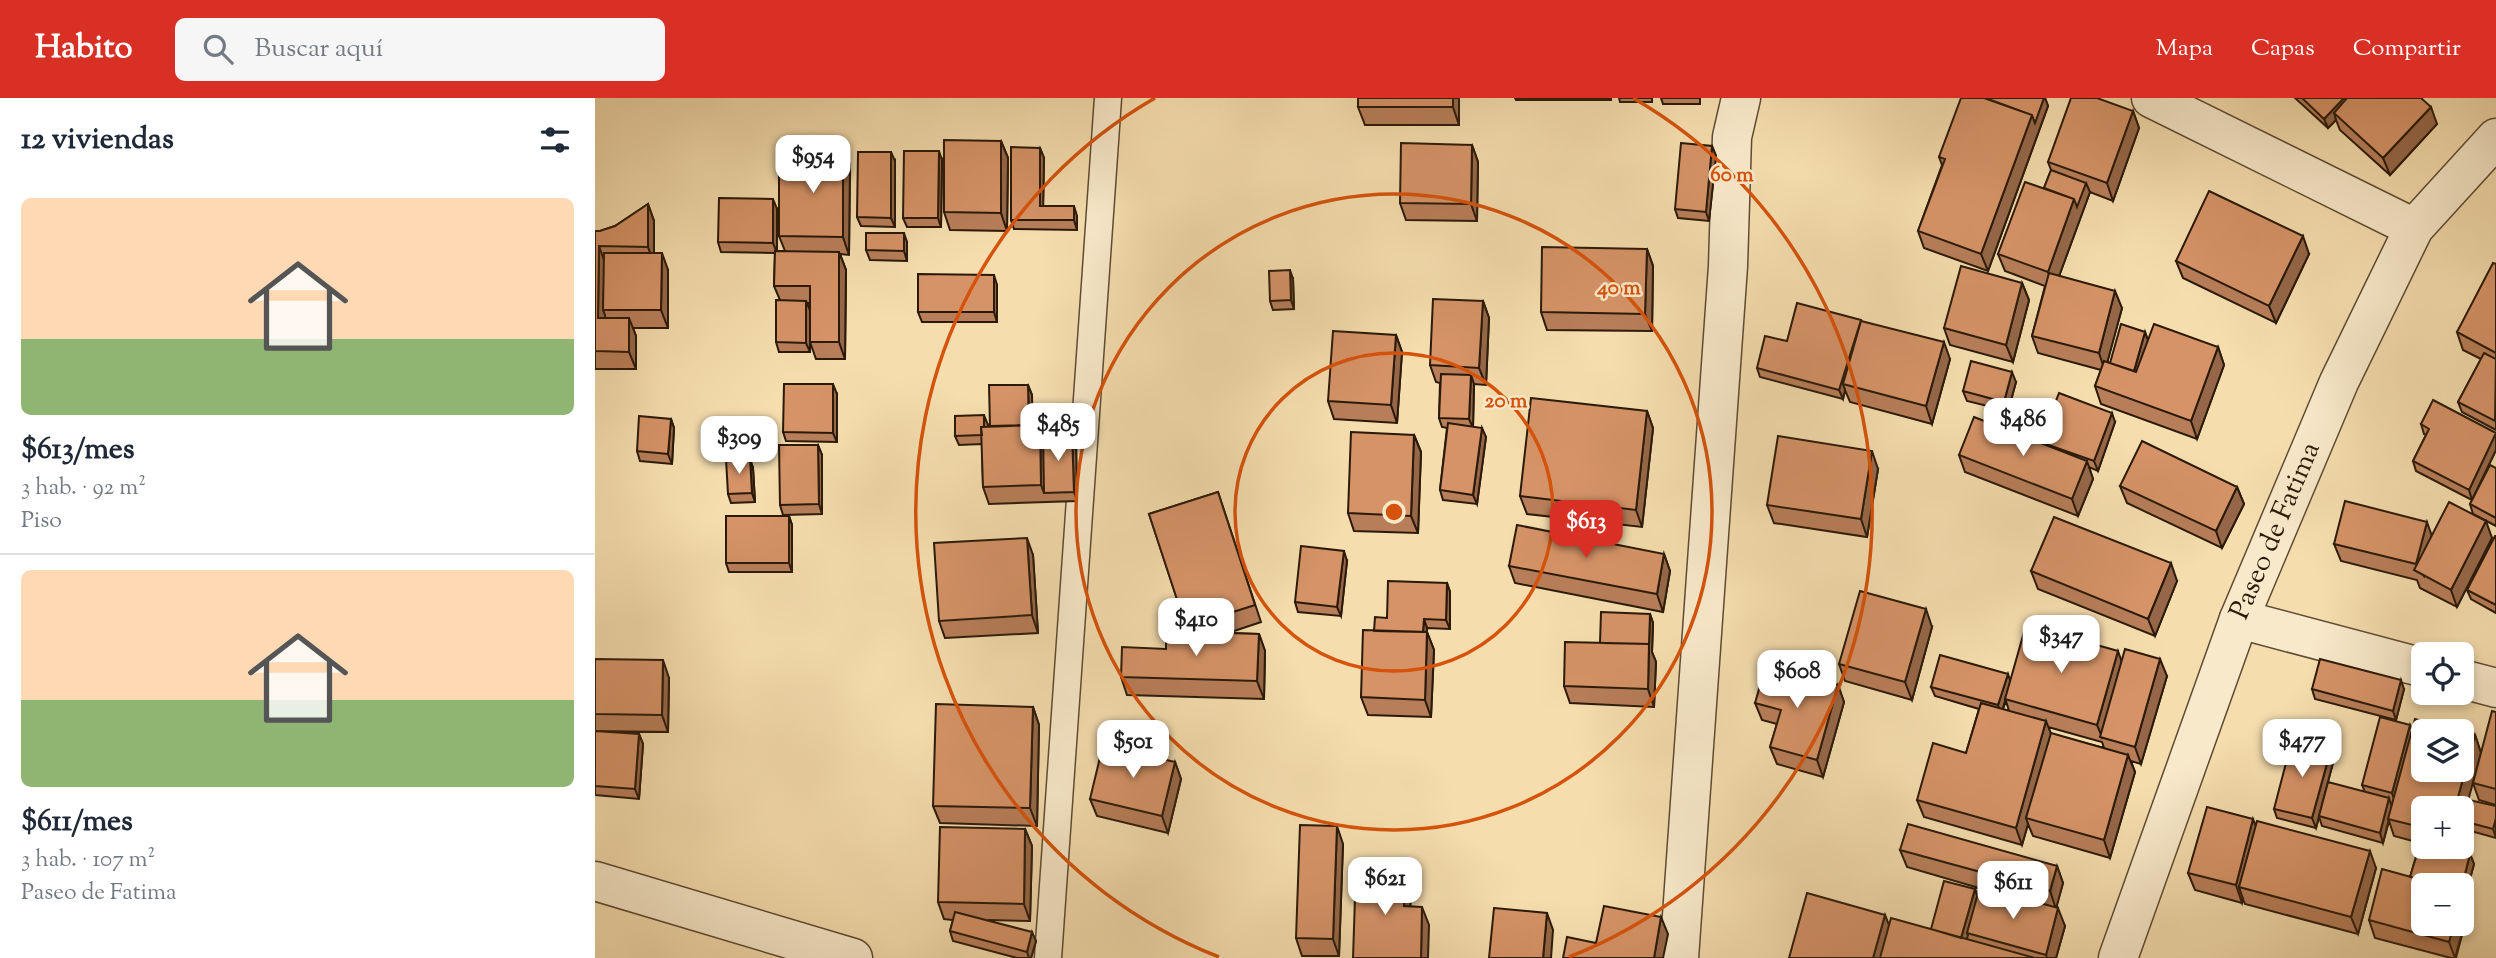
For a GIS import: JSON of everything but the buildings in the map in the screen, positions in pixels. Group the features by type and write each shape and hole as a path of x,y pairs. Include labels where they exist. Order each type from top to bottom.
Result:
{"street":[{"path":"1679,958 1728,266 1732,137 1741,98"},
{"path":"2151,98 2414,228"},
{"name":"Paseo de Fatima","path":"2117,958 2239,619 2339,382 2414,228 2496,138"},
{"path":"2239,619 2411,665"},
{"path":"2474,682 2496,688"},
{"path":"595,881 853,958"}],"lane":[{"path":"1048,958 1108,98"}]}
